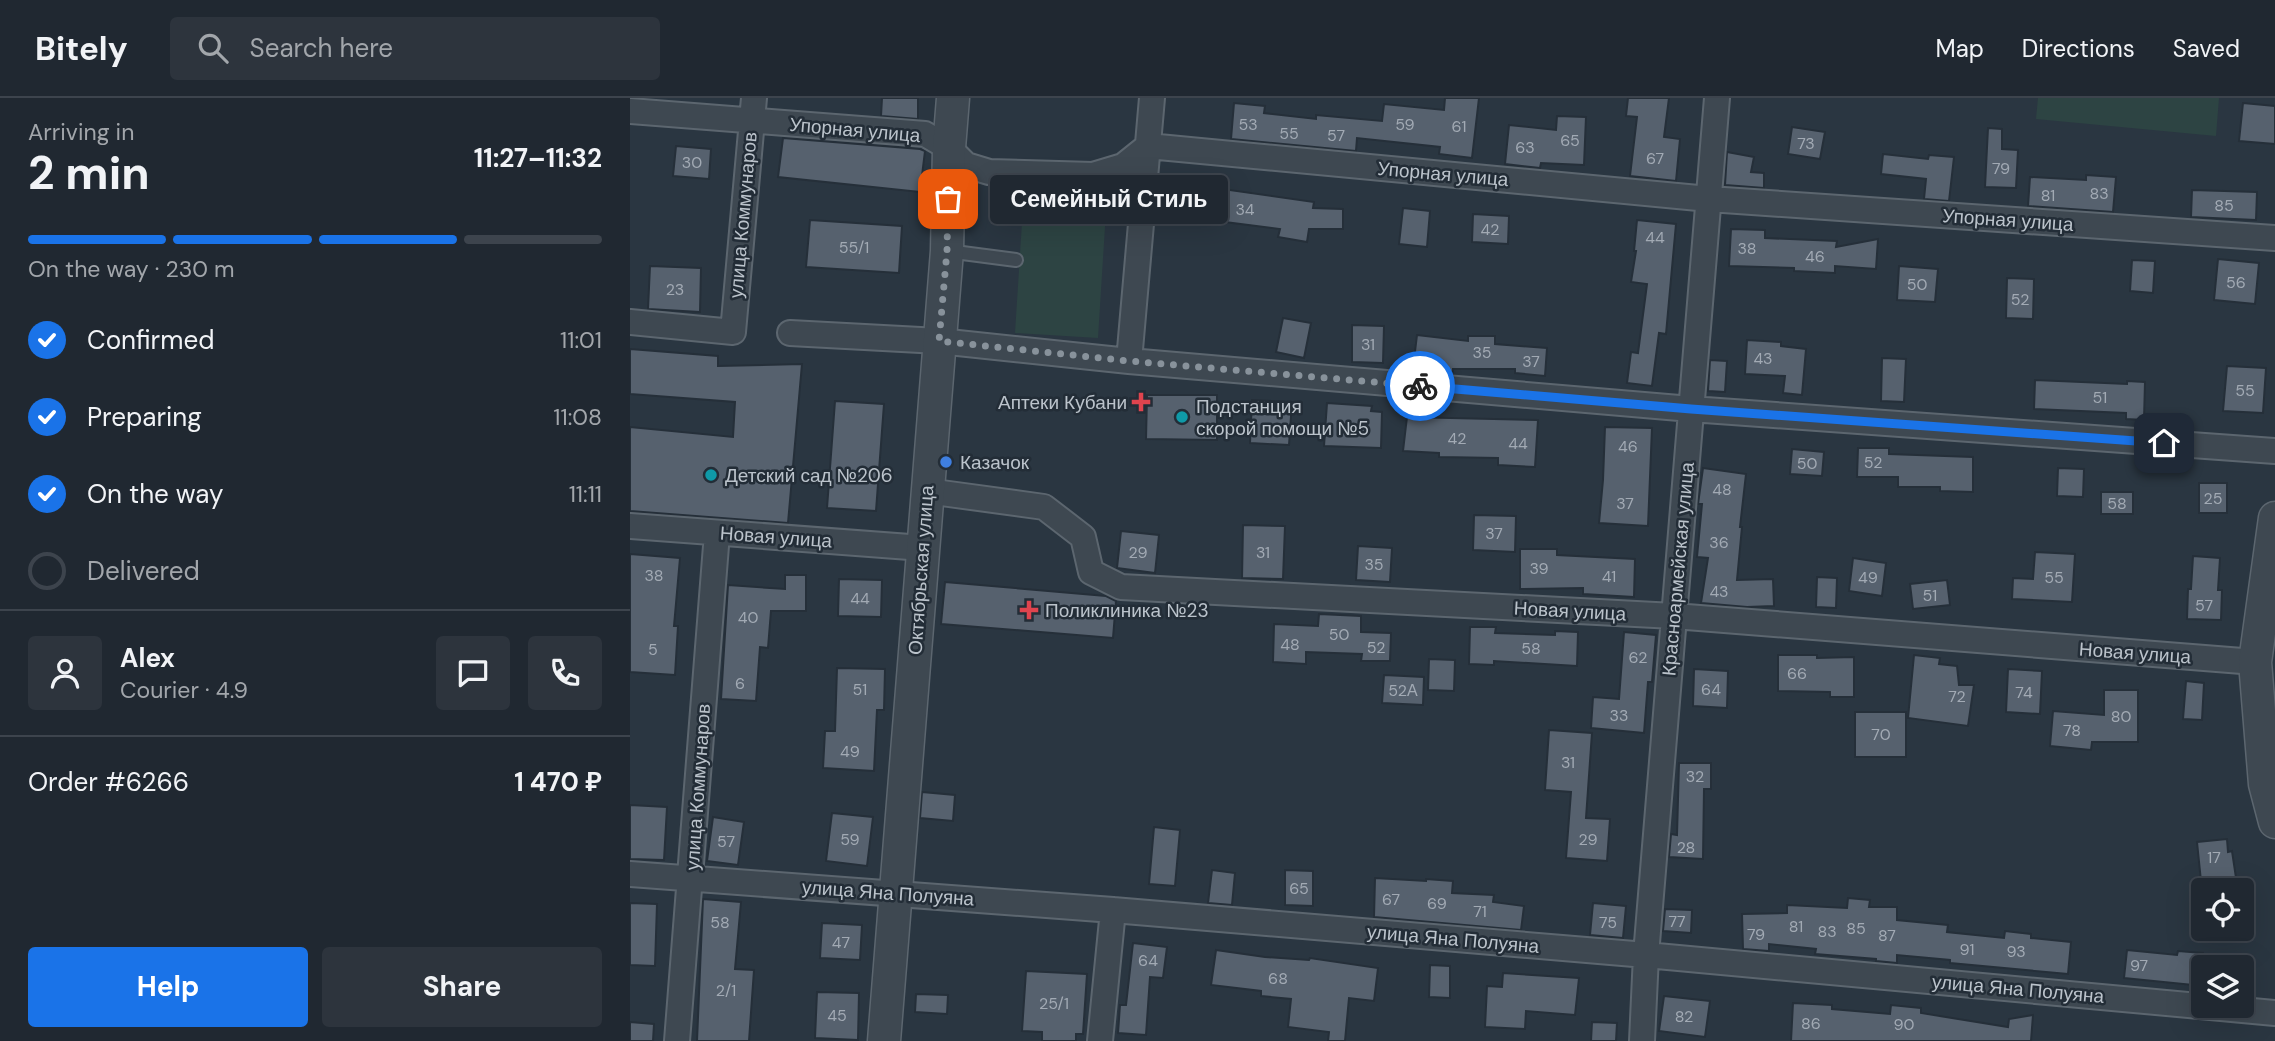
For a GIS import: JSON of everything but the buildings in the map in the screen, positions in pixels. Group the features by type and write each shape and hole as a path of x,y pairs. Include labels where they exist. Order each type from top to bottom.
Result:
{"street":[{"name":"Октябрьская улица","path":"884,1041 947,251 953,98"},
{"path":"1129,361 1152,98"},
{"name":"Красноармейская улица","path":"1642,1041 1646,955 1717,98"},
{"name":"Упорная улица","path":"630,111 752,110 925,134 949,148 966,165 989,172 1093,175 1123,166 1148,146 1709,199 2275,238"},
{"name":"улица Коммунаров","path":"630,322 733,332 752,110"},
{"path":"790,333 939,341 1129,361 1691,409 2275,452"},
{"name":"Новая улица","path":"927,491 1044,507 1083,537 1091,572 1121,587 1674,616 2255,662"},
{"path":"2275,518 2255,662 2265,784 2275,822"},
{"name":"Новая улица","path":"630,526 923,548"},
{"name":"улица Коммунаров","path":"677,1041 717,533"},
{"name":"улица Яна Полуяна","path":"630,874 1114,910 1646,955 2275,1013"},
{"path":"1100,1041 1114,910"}],"lane":[{"path":"947,251 1016,260"}],"green space":[{"path":"2038,98 2219,98 2216,136 2036,119"},
{"path":"1025,175 1108,179 1098,338 1015,333"}],"way so far":[{"path":"948,199 947,251 939,341 1129,361 1420,386"}],"place":[{"name":"Семейный Стиль","path":"948,199"},
{"name":"Аптеки Кубани","path":"1141,402"},
{"name":"Подстанция скорой помощи №5","path":"1182,417"},
{"name":"Казачок","path":"946,462"},
{"name":"Детский сад №206","path":"711,475"},
{"name":"Поликлиника №23","path":"1029,610"}],"route":[{"path":"1420,386 1691,409 2164,443"}]}
